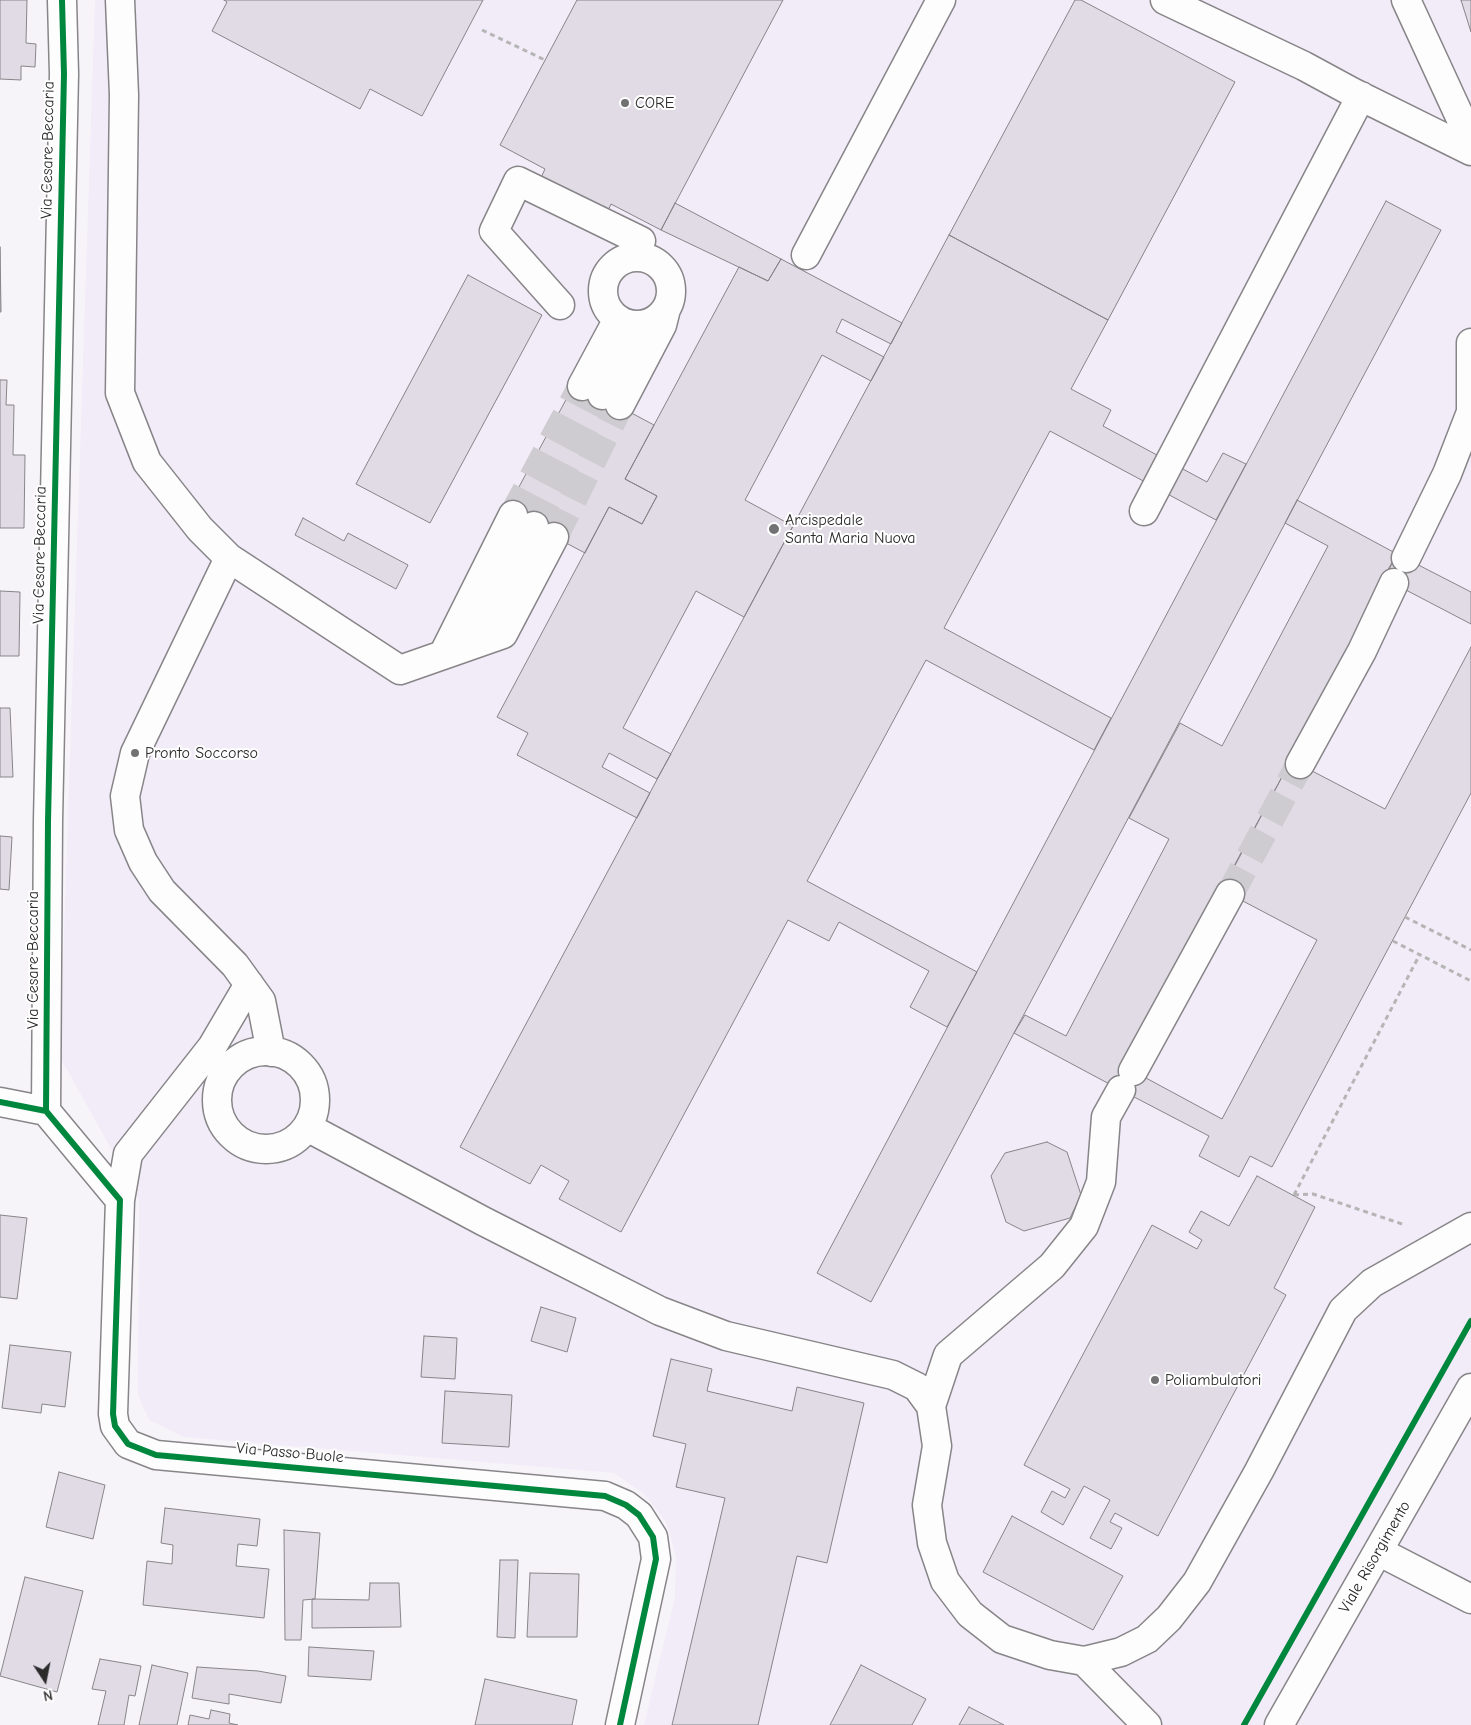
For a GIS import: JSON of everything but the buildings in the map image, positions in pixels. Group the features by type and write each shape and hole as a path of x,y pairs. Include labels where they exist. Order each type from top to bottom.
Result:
{"street":[{"name":"Via Cesare Beccaria","path":"46,1111 48,821 64,74 62,0"},
{"path":"120,0 124,95 120,393 147,462 200,529 229,558 400,670 443,655 474,644 503,634 534,526 443,655"},
{"path":"806,255 941,0"},
{"path":"1165,0 1304,66 1471,150"},
{"path":"1406,0 1471,141"},
{"path":"1144,512 1361,96"},
{"path":"560,305 494,231 518,181 641,241 630,257"},
{"path":"629,322 601,396 662,325 670,298 671,287 668,276 652,260 630,257 619,261 610,269 604,285 604,302 610,311 629,322 654,320 666,309"},
{"path":"1406,558 1448,474 1471,412 1471,343"},
{"path":"229,558 136,753 125,796 129,830 143,862 162,891 235,966 261,1001 271,1052"},
{"path":"1300,764 1362,651 1394,583"},
{"path":"1230,894 1106,1117 1101,1182 1084,1226 1052,1266 948,1355 931,1406 937,1446 927,1505 932,1544 945,1581 970,1614 1002,1639 1050,1655 1084,1661 1121,1652 1147,1639 1169,1618 1197,1582 1259,1472 1343,1310 1372,1283 1471,1227"},
{"name":"Via Passo Buole","path":"249,984 212,1047 128,1154 120,1200 113,1414 121,1437 136,1449 156,1455 605,1496 626,1505 639,1515 647,1526 653,1537 656,1559 620,1725"},
{"path":"271,1052 285,1055 297,1062 307,1073 313,1086 315,1100 313,1114 298,1138 284,1146 269,1149 254,1148 240,1142 228,1132 220,1118 217,1102 219,1086 227,1071 239,1060 254,1053 271,1052"},
{"path":"0,1102 46,1111 120,1200"},
{"path":"307,1126 483,1221 660,1311 726,1336 894,1375 917,1388 931,1406"},
{"name":"Viale Risorgimento","path":"1279,1725 1471,1388"},
{"path":"1378,1551 1471,1599"},
{"path":"1084,1661 1147,1725"}],"path":[{"path":"482,30 545,60"},
{"path":"1405,917 1471,950"},
{"path":"1393,941 1471,981"},
{"path":"1414,1225 1405,1226 1313,1194 1294,1195 1420,954"}],"shaded area":[{"name":"Arcispedale Santa Maria Nuova","path":"95,0 1471,0 1471,1725 644,1725 675,1597 676,1556 666,1522 643,1493 614,1473 184,1437 149,1420 138,1395 139,1199 60,1057"}],"tunnel":[{"path":"513,515 582,386"},
{"path":"534,526 602,395"},
{"path":"554,537 620,405"},
{"path":"1230,894 1300,764"}],"cycle path":[{"path":"46,1111 48,821 64,74 62,0"},
{"path":"0,1102 46,1111 120,1200 113,1414 115,1426 128,1444 156,1455 605,1496 626,1505 639,1515 653,1537 656,1559 620,1725"},
{"path":"1244,1725 1471,1321"}],"place":[{"name":"CORE","path":"625,103"},
{"name":"Arcispedale Santa Maria Nuova","path":"774,529"},
{"name":"Pronto Soccorso","path":"135,753"},
{"name":"Poliambulatori","path":"1155,1380"}]}
